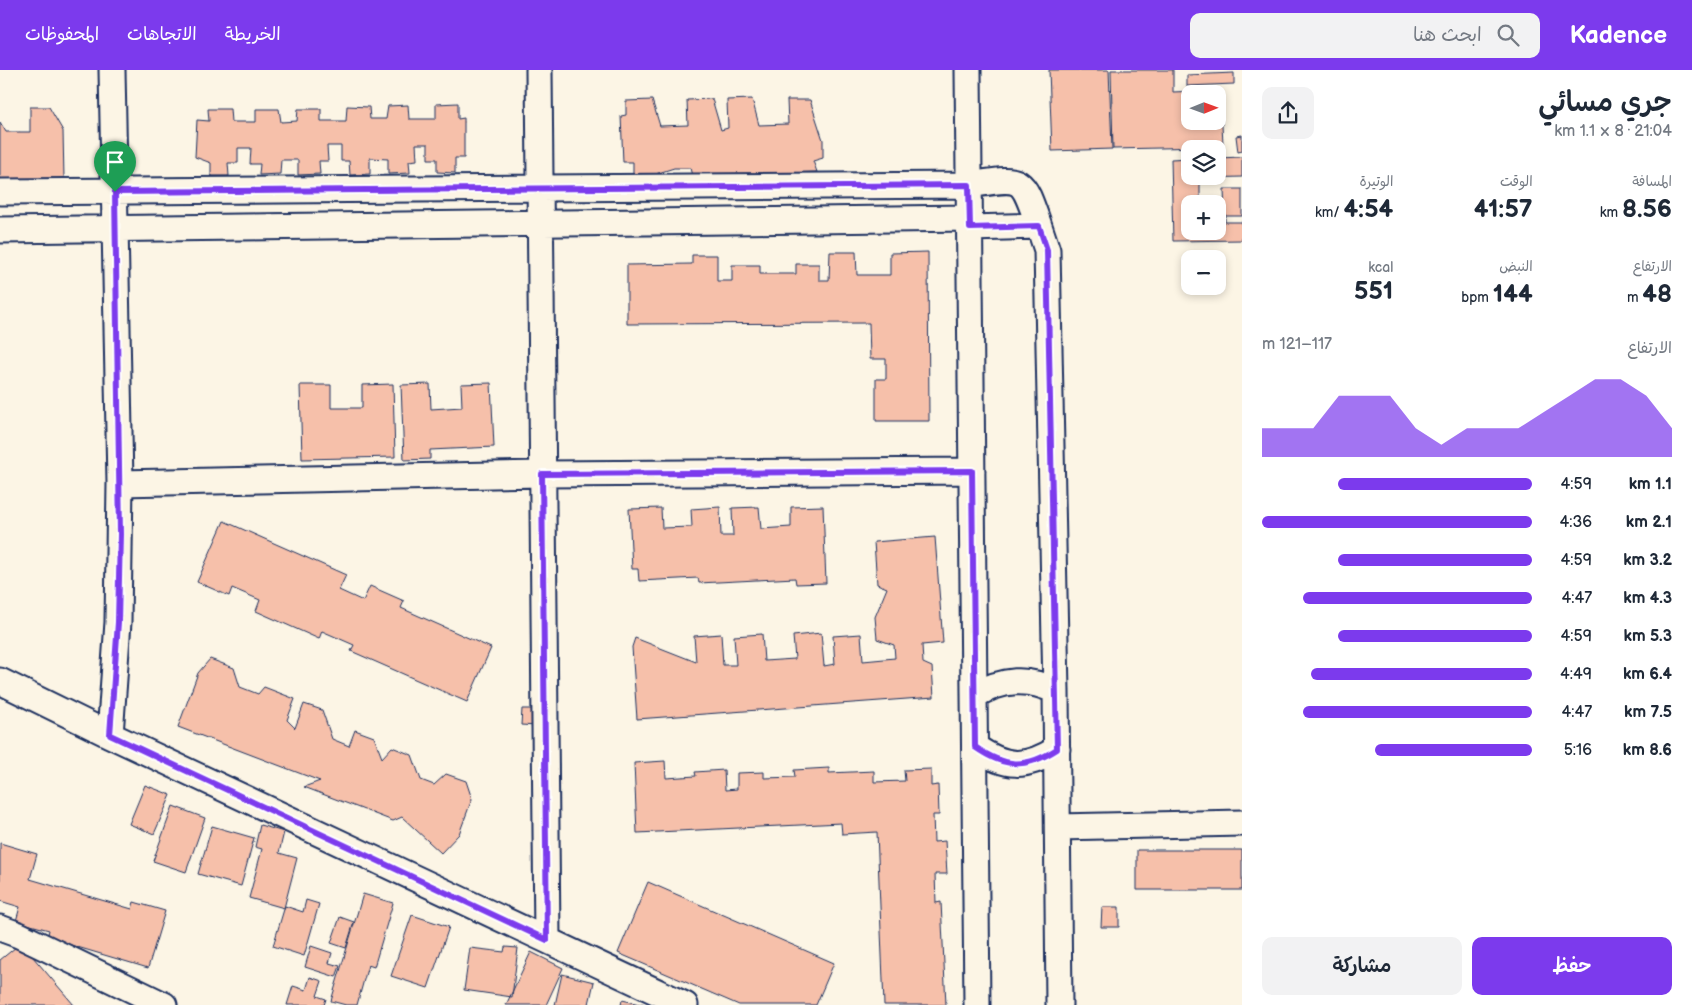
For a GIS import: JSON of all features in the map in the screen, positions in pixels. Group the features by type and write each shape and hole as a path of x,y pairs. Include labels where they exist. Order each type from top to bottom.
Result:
{"street":[{"path":"110,735 118,622 120,482 112,70"},
{"path":"538,70 547,940"},
{"path":"968,70 977,1005"},
{"path":"0,192 969,185 1012,180 1023,186 1047,250 1049,280 1057,749 1059,1005"},
{"path":"0,230 539,222 969,223 1039,226"},
{"path":"120,482 542,474 972,471"},
{"path":"974,694 1006,681 1024,680 1041,684 1056,691"},
{"path":"0,681 110,735 685,1005"},
{"path":"975,747 990,757 1006,763 1024,764 1042,759 1057,749"},
{"path":"1058,827 1242,823"},
{"path":"0,928 164,1005"}],"building":[{"path":"1049,70 1109,70 1112,149 1052,151"},
{"path":"1111,70 1173,70 1173,92 1181,92 1181,130 1222,130 1223,140 1181,140 1181,148 1113,149"},
{"path":"1234,73 1234,84 1187,85 1187,75"},
{"path":"712,99 721,130 728,128 727,100 752,99 759,125 788,124 787,100 810,100 823,140 823,158 813,161 817,172 692,176 690,168 674,168 649,176 633,176 633,162 623,162 621,116 626,115 626,101 652,100 660,126 688,125 687,100"},
{"path":"458,103 458,119 464,118 464,158 455,158 455,173 437,172 437,159 428,159 428,144 416,144 417,160 409,161 410,173 388,174 388,159 370,158 370,174 350,175 349,161 341,161 341,146 327,146 328,161 319,161 320,174 298,175 298,160 281,160 280,174 259,175 260,164 250,164 251,148 238,148 238,163 228,163 229,176 211,176 211,163 195,157 197,120 209,121 208,109 230,109 231,122 256,122 256,109 279,109 281,122 297,121 298,109 321,109 321,121 346,121 347,106 369,107 370,119 386,119 388,106 408,105 409,119 436,119 436,104"},
{"path":"30,107 49,107 63,131 64,179 0,180 0,122 6,132 30,132"},
{"path":"1242,135 1242,151 1238,152 1236,136"},
{"path":"1242,157 1242,177 1226,177 1226,158"},
{"path":"1181,158 1181,185 1200,185 1200,195 1181,195 1181,240 1226,240 1226,222 1242,222 1242,240 1173,241 1171,159"},
{"path":"1224,189 1242,189 1242,216 1226,216 1226,195 1224,195"},
{"path":"830,252 856,252 857,275 890,275 890,253 928,252 929,421 876,421 876,379 886,379 886,359 870,359 869,323 627,324 627,265 692,264 692,255 717,255 717,281 732,281 732,265 760,265 760,274 796,274 796,264 819,264 819,280 829,280"},
{"path":"491,383 494,447 430,450 430,459 404,460 401,385 430,384 431,409 462,407 461,384"},
{"path":"393,384 395,457 302,459 300,385 331,385 331,408 362,408 362,385"},
{"path":"823,506 826,583 796,584 795,578 699,583 698,578 639,581 638,569 632,569 629,509 661,508 662,528 692,527 691,509 720,507 721,536 733,536 732,508 759,507 761,529 791,527 791,507"},
{"path":"224,521 346,575 339,590 363,601 370,586 404,601 401,608 491,648 467,702 351,651 354,645 322,631 319,639 256,611 260,600 232,588 229,596 197,582"},
{"path":"935,537 943,643 922,645 923,663 932,667 934,697 637,719 632,647 635,638 696,662 694,636 721,634 723,665 736,665 734,636 762,634 764,661 795,659 793,636 821,633 824,666 835,664 833,636 861,634 863,661 895,658 894,645 877,639 875,617 887,588 877,584 874,542"},
{"path":"210,659 234,668 240,687 258,694 264,687 295,699 287,720 295,728 304,704 322,710 332,739 349,746 355,730 374,737 382,758 392,747 412,755 421,780 434,785 446,774 466,781 472,799 459,834 441,853 402,817 393,821 304,787 320,781 178,727 198,673"},
{"path":"522,709 536,709 536,726 521,725"},
{"path":"665,761 666,778 696,776 695,772 724,770 725,790 737,789 737,773 764,772 764,778 795,777 794,770 829,768 829,773 874,771 874,782 905,781 904,770 931,769 931,786 938,785 939,815 933,815 934,842 945,841 947,874 935,874 936,903 941,902 946,1005 884,1005 877,832 842,834 841,823 637,833 634,763"},
{"path":"145,785 171,795 154,834 129,824"},
{"path":"173,806 205,818 186,872 153,861"},
{"path":"260,825 284,832 279,853 297,858 284,908 249,898 262,849 255,847"},
{"path":"212,826 254,838 241,886 198,874"},
{"path":"0,843 37,854 30,879 132,909 134,902 165,911 148,968 47,938 49,930 16,921 20,907 0,901"},
{"path":"1137,850 1242,850 1242,890 1137,890"},
{"path":"648,882 834,963 816,1005 739,1005 618,953"},
{"path":"363,894 393,903 374,967 368,965 357,1005 346,1005 331,1001"},
{"path":"306,900 319,904 304,956 273,946 285,906 303,912"},
{"path":"1102,907 1119,907 1119,927 1101,927"},
{"path":"412,915 449,927 428,988 391,976"},
{"path":"340,917 354,922 346,948 331,943"},
{"path":"21,943 74,1005 2,1005 0,1003 0,960"},
{"path":"311,946 332,953 329,963 340,966 336,977 305,967"},
{"path":"505,947 518,948 512,997 464,990 470,948 504,952"},
{"path":"531,952 563,968 546,1005 506,1005"},
{"path":"562,974 594,982 589,1004 594,1005 555,1005"},
{"path":"310,977 322,981 317,996 326,999 324,1005 287,1005 293,986 306,990"},
{"path":"622,1000 644,1005 621,1005"}],"route":[{"path":"969,185 970,228 1039,226 1047,250 1049,280 1057,749 1042,759 1024,764 1006,763 990,757 975,747 972,471 542,474 547,940 110,735 118,622 120,534 115,192 969,185"}]}
